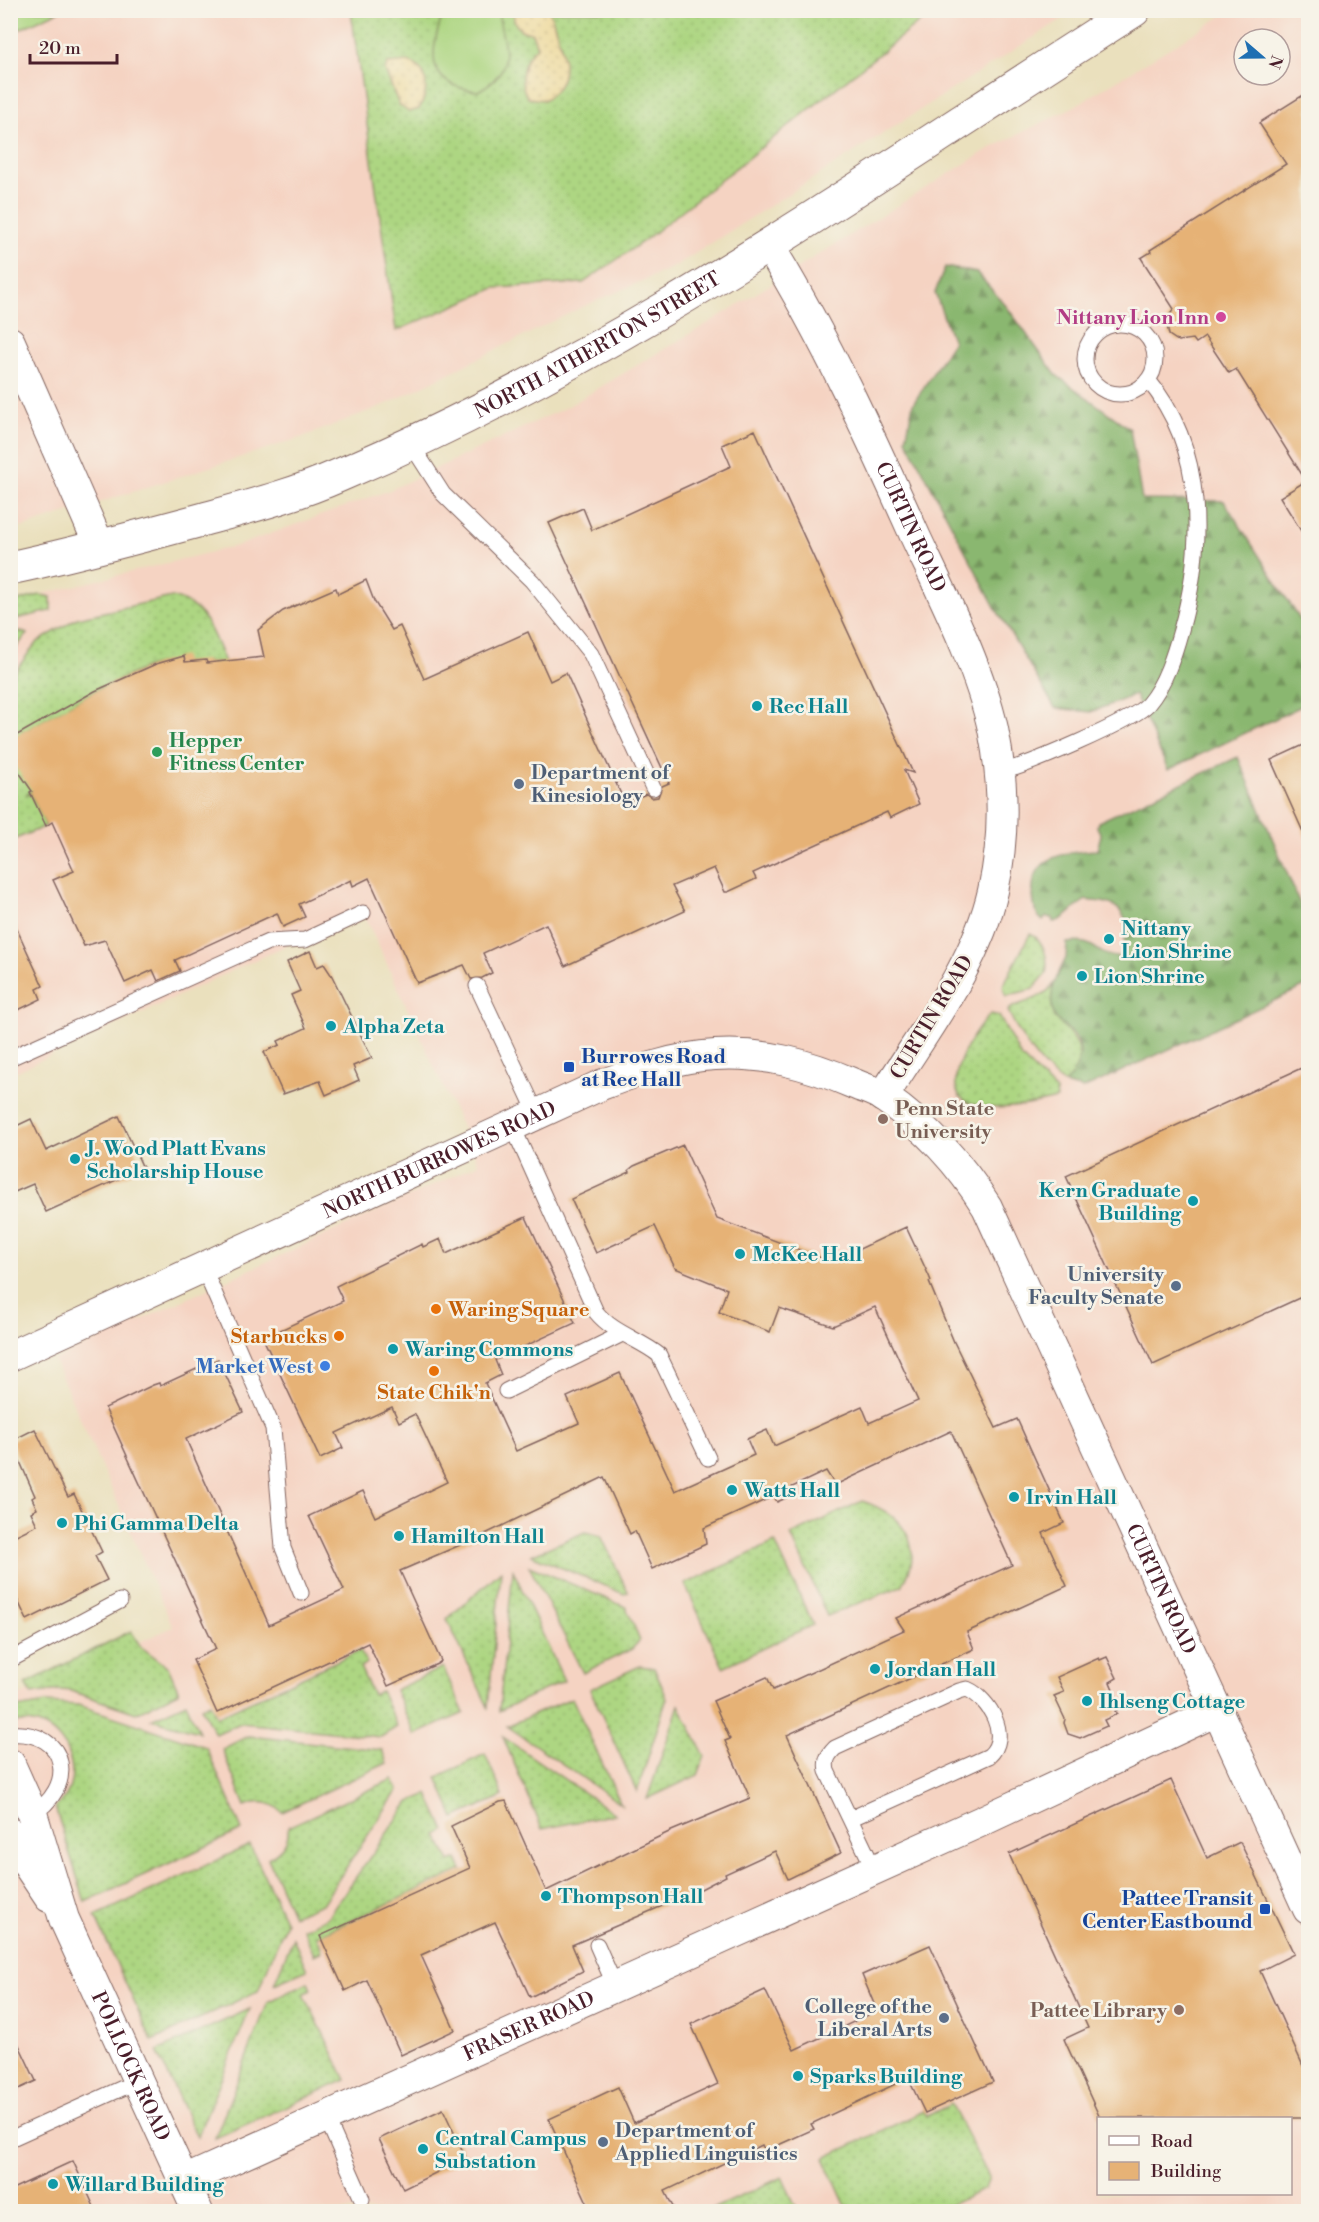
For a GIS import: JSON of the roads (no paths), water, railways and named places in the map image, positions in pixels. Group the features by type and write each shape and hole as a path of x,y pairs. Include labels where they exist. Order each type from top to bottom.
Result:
{"main road":[{"name":"NORTH ATHERTON STREET","path":"10,568 100,547 281,498 411,444 527,386 640,323 769,246 1134,10"}],"street":[{"name":"CURTIN ROAD","path":"769,246 826,345 936,580 985,698 1000,772 1000,855 983,923 952,987 884,1097 920,1126 968,1175 987,1208 1308,1909"},
{"path":"10,342 100,547"},
{"name":"NORTH BURROWES ROAD","path":"10,1356 601,1084 655,1065 714,1055 759,1056 792,1062 831,1074 884,1097"},
{"name":"FRASER ROAD","path":"184,2181 1217,1711"},
{"name":"POLLOCK ROAD","path":"10,1764 22,1818 64,1919 198,2211"},
{"name":"POLLOCK ROAD","path":"10,1833 23,1858 64,1919"}],"lane":[{"path":"1119,324 1132,326 1144,333 1155,356 1154,368 1148,380 1135,391 1119,394 1103,390 1091,379 1085,364 1086,347 1096,333 1107,326 1119,324"},
{"path":"1000,772 1033,763 1146,706 1162,681 1177,645 1189,601 1196,559 1196,518 1192,476 1180,432 1167,402 1148,380"},
{"path":"411,444 443,494 531,581 591,654 653,788"},
{"path":"10,1058 268,942 305,940 363,913"},
{"path":"477,987 596,1312 609,1326 659,1355 708,1458"},
{"path":"203,1267 273,1428 282,1548 301,1593"},
{"path":"506,1391 622,1334"},
{"path":"10,1660 120,1601"},
{"path":"850,1819 989,1756 996,1750 1000,1733 982,1698 967,1689 959,1691 835,1748 828,1754 825,1763 827,1771 850,1819 874,1869"},
{"path":"10,1734 23,1733 44,1740 57,1755 61,1765 58,1787 45,1805 22,1818"},
{"path":"597,1945 615,1986"},
{"path":"10,2139 138,2081"},
{"path":"326,2117 362,2199"}],"place":[{"name":"Nittany Lion Inn","path":"1221,317"},
{"name":"Rec Hall","path":"757,706"},
{"name":"Hepper Fitness Center","path":"157,752"},
{"name":"Department of Kinesiology","path":"519,784"},
{"name":"Nittany Lion Shrine","path":"1109,939"},
{"name":"Lion Shrine","path":"1082,976"},
{"name":"Alpha Zeta","path":"331,1026"},
{"name":"Burrowes Road at Rec Hall","path":"569,1067"},
{"name":"Penn State University","path":"883,1119"},
{"name":"J. Wood Platt Evans Scholarship House","path":"75,1159"},
{"name":"Kern Graduate Building","path":"1193,1201"},
{"name":"McKee Hall","path":"740,1254"},
{"name":"University Faculty Senate","path":"1176,1286"},
{"name":"Waring Square","path":"436,1309"},
{"name":"Starbucks","path":"339,1336"},
{"name":"Waring Commons","path":"393,1349"},
{"name":"Market West","path":"325,1366"},
{"name":"State Chik'n","path":"434,1371"},
{"name":"Watts Hall","path":"732,1490"},
{"name":"Irvin Hall","path":"1014,1497"},
{"name":"Phi Gamma Delta","path":"62,1523"},
{"name":"Hamilton Hall","path":"399,1536"},
{"name":"Jordan Hall","path":"875,1669"},
{"name":"Ihlseng Cottage","path":"1087,1701"},
{"name":"Thompson Hall","path":"546,1896"},
{"name":"Pattee Transit Center Eastbound","path":"1265,1909"},
{"name":"Pattee Library","path":"1179,2010"},
{"name":"College of the Liberal Arts","path":"944,2018"},
{"name":"Sparks Building","path":"798,2076"},
{"name":"Department of Applied Linguistics","path":"603,2142"},
{"name":"Central Campus Substation","path":"423,2149"},
{"name":"Willard Building","path":"53,2184"}]}
